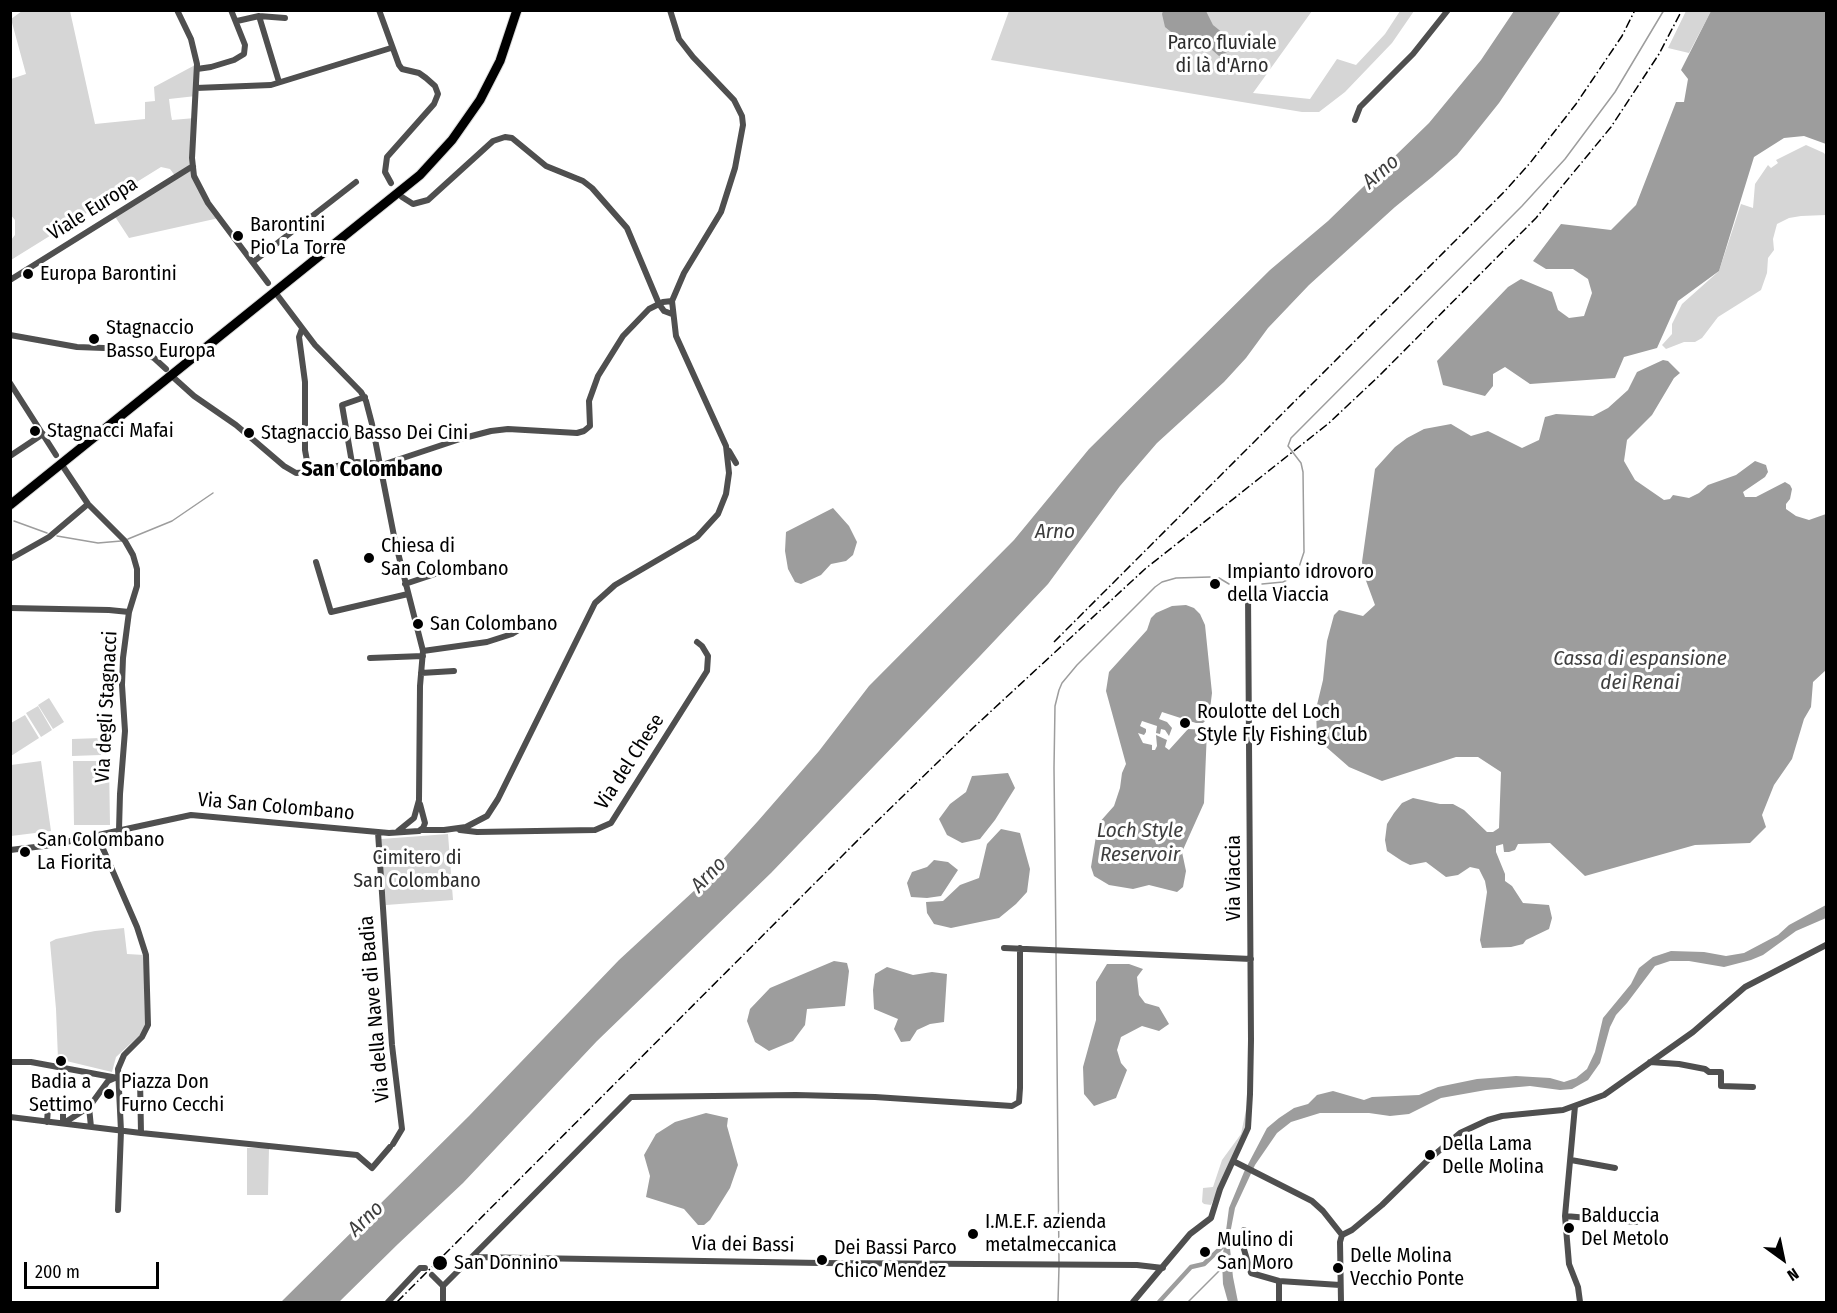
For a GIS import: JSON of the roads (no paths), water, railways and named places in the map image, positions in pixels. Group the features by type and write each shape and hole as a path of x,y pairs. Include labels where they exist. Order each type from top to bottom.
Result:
{"highway":[{"path":"10,498 416,171 446,138 474,98 499,49 511,10"},
{"path":"10,505 420,175 452,140 480,100 500,61 517,10"}],"street":[{"path":"177,10 191,39 197,69 193,166 197,184 205,200 268,283"},
{"path":"197,69 224,63 243,55 245,45 231,10"},
{"path":"379,10 391,48 401,68 418,73 435,86 438,94 437,99 387,157 385,172 391,183"},
{"path":"670,10 680,39 693,57 734,100 742,116 743,125 735,168 721,212 684,273 672,301 672,314 678,340"},
{"path":"1355,120 1360,107 1413,54 1448,10"},
{"path":"237,21 259,16 285,18"},
{"path":"259,16 279,82"},
{"path":"196,88 264,86 391,48"},
{"path":"402,197 413,204 428,200 487,146 499,138 508,136 546,166 583,181 592,188 627,228 661,306 736,463"},
{"name":"Viale Europa","path":"10,280 193,166"},
{"path":"253,262 356,182"},
{"path":"278,296 302,329 364,397 372,424 405,584 423,654 420,686 419,800 412,826 419,830 474,826 491,811 595,603 615,585 697,537 718,514 728,485 729,467 726,446"},
{"path":"174,378 194,396 237,425 291,471 302,474 352,463 379,464 491,431 508,429 577,433 584,431 590,426 589,400 592,390 608,358 623,336 642,315 672,301"},
{"path":"661,306 666,312 672,314"},
{"path":"302,329 299,337 305,382 305,450 309,472"},
{"path":"10,335 76,347 126,348 154,358 166,369"},
{"path":"10,383 56,456"},
{"path":"352,463 342,405 364,397"},
{"path":"10,456 43,434"},
{"name":"Via degli Stagnacci","path":"64,468 88,504 121,536 134,559 137,584 129,612 122,674 125,731 119,830"},
{"path":"10,559 50,537 88,504"},
{"path":"316,562 331,612 408,594"},
{"path":"405,584 438,573"},
{"name":"Via Viaccia","path":"1133,1302 1190,1233 1211,1218 1220,1189 1235,1162 1248,1128 1251,1094 1251,959 1248,592"},
{"path":"10,608 129,612"},
{"path":"370,658 423,654 487,642 512,634 527,625"},
{"name":"Via del Chese","path":"474,826 487,831 595,830 611,823 707,670 708,657 697,642"},
{"path":"421,674 454,670"},
{"path":"419,800 430,828"},
{"name":"Via San Colombano","path":"10,850 52,845 191,815 378,832 419,830"},
{"path":"398,831 419,816 425,820"},
{"path":"419,830 425,825 425,820"},
{"name":"Via della Nave di Badia","path":"141,1133 357,1155 372,1168 392,1145 402,1129 392,1045 378,832"},
{"path":"97,835 137,927 146,955 148,1025 142,1037 122,1058 117,1077 120,1083 121,1131 118,1210"},
{"path":"1341,1302 1340,1240 1342,1235 1352,1230 1382,1205 1452,1139 1472,1127 1503,1116 1537,1114 1575,1106 1614,1089 1693,1032 1745,987 1827,945"},
{"path":"1004,948 1048,948 1251,959"},
{"path":"443,1302 443,1286 631,1097 875,1096 1012,1106 1019,1102 1020,948"},
{"path":"10,1062 31,1062 117,1077 140,1078 141,1133 10,1117"},
{"path":"1649,1062 1679,1064 1705,1069 1709,1072 1721,1072 1721,1086 1753,1087"},
{"path":"63,1123 89,1107 108,1081 117,1077"},
{"path":"1575,1106 1565,1216 1569,1264 1578,1287 1580,1302"},
{"path":"89,1107 90,1127"},
{"path":"47,1122 48,1108 63,1108 63,1123"},
{"path":"1571,1160 1615,1168"},
{"path":"1235,1162 1312,1201 1342,1235"},
{"path":"1565,1216 1636,1222"},
{"path":"1244,1230 1243,1246 1251,1273 1279,1281 1340,1285"},
{"name":"Via dei Bassi","path":"472,1257 820,1263 1137,1265 1163,1268"},
{"path":"388,1302 420,1268 425,1268"},
{"path":"432,1275 443,1286"},
{"path":"1279,1281 1279,1302"}],"water":[{"path":"1163,11 1206,11 1213,25 1229,38 1229,51 1219,56 1211,49 1176,36 1165,27"},
{"name":"Arno","path":"1514,11 1561,11 1499,103 1457,155 1395,207 1309,285 1268,328 1246,358 1224,382 1157,443 1120,486 1048,584 980,656 771,873 597,1041 463,1183 339,1302 281,1302 469,1116 619,960 696,889 819,751 869,686 1014,540 1089,449 1270,270 1328,221 1429,123 1481,60"},
{"path":"1711,11 1826,11 1826,144 1804,136 1784,138 1754,157 1719,271 1678,301 1657,348 1624,357 1615,378 1530,384 1505,367 1493,374 1493,386 1485,396 1443,385 1437,361 1508,287 1521,279 1552,292 1558,310 1569,318 1584,316 1592,293 1588,279 1573,269 1546,269 1533,261 1561,224 1611,230 1636,205 1676,102 1684,102 1688,79 1681,70"},
{"name":"Cassa di espansione dei Renai","path":"1663,360 1668,361 1680,373 1674,378 1652,415 1627,440 1624,461 1635,480 1664,500 1670,499 1673,495 1689,498 1708,485 1736,475 1755,461 1766,465 1768,472 1765,477 1743,492 1745,497 1756,497 1785,482 1792,489 1786,509 1796,516 1809,520 1826,514 1826,670 1813,682 1811,707 1804,719 1792,759 1774,785 1762,815 1766,827 1750,843 1695,845 1585,876 1550,843 1518,844 1515,850 1509,852 1504,852 1503,844 1496,846 1505,881 1512,886 1523,903 1549,905 1552,918 1549,929 1526,940 1523,944 1511,947 1482,948 1480,940 1487,892 1479,869 1470,867 1458,875 1446,877 1426,862 1410,865 1402,861 1387,851 1385,840 1387,824 1394,813 1402,803 1413,798 1440,804 1453,804 1464,810 1487,832 1493,832 1499,828 1501,772 1478,757 1456,757 1382,781 1349,767 1317,739 1316,709 1323,680 1327,641 1334,615 1339,610 1363,616 1375,605 1362,562 1375,469 1395,447 1407,438 1424,429 1451,424 1471,436 1488,431 1522,448 1539,440 1545,417 1556,414 1593,416 1608,408 1628,390 1637,372"},
{"path":"833,508 849,526 857,542 853,555 846,561 831,564 821,575 801,584 795,582 788,569 785,551 786,532"},
{"name":"Loch Style Reservoir","path":"1186,605 1194,608 1200,614 1205,625 1212,693 1209,717 1203,723 1196,723 1162,712 1159,719 1167,722 1172,728 1169,736 1165,730 1161,729 1160,734 1156,733 1157,726 1142,721 1140,726 1146,729 1146,732 1144,735 1138,733 1143,743 1152,745 1152,750 1155,750 1157,746 1156,735 1167,740 1165,747 1169,750 1188,729 1207,730 1204,803 1182,852 1186,871 1183,887 1177,892 1149,885 1133,889 1109,885 1094,876 1091,867 1098,824 1114,806 1126,764 1106,691 1109,672 1147,630 1151,618 1156,613 1172,606"},
{"path":"1008,773 1015,788 980,839 962,843 947,835 939,819 950,804 966,792 972,776"},
{"path":"1001,829 1020,833 1030,869 1027,892 999,918 951,928 934,924 927,913 926,902 943,901 960,885 979,878 987,844"},
{"path":"934,860 948,862 958,870 941,896 911,897 907,883 912,872 927,867"},
{"path":"1826,905 1826,918 1796,931 1763,955 1751,960 1724,967 1689,961 1670,961 1655,966 1616,1015 1610,1027 1600,1063 1588,1080 1572,1089 1560,1090 1530,1086 1486,1090 1441,1098 1409,1114 1390,1116 1369,1113 1320,1113 1291,1122 1277,1133 1255,1165 1235,1208 1229,1239 1238,1302 1228,1302 1223,1284 1222,1261 1229,1208 1244,1172 1267,1128 1294,1108 1308,1104 1317,1095 1333,1091 1364,1100 1372,1097 1419,1095 1438,1087 1477,1079 1516,1076 1550,1078 1564,1082 1576,1078 1587,1069 1595,1052 1603,1018 1631,984 1639,968 1653,957 1671,951 1704,952 1726,956 1744,953"},
{"path":"834,961 847,963 849,971 845,1006 807,1009 805,1025 793,1041 769,1051 755,1042 747,1021 750,1009 770,988"},
{"path":"1107,964 1129,964 1143,969 1137,977 1139,995 1145,1003 1159,1007 1169,1024 1159,1031 1142,1026 1121,1037 1117,1050 1121,1063 1127,1070 1116,1098 1094,1106 1084,1094 1083,1067 1096,1020 1096,982"},
{"path":"887,967 913,975 932,972 947,974 944,1022 930,1024 917,1030 910,1041 901,1042 894,1029 898,1019 874,1009 875,974"},
{"path":"706,1113 728,1118 727,1126 738,1165 730,1188 710,1220 704,1225 698,1225 684,1209 646,1197 650,1176 644,1155 656,1134 675,1122"}],"waterway":[{"path":"1262,584 1283,582 1291,578 1299,567 1304,552 1303,472 1301,463 1288,446 1291,438 1522,206 1565,159 1615,92 1664,10"},
{"path":"128,539 172,521 213,493"},
{"path":"14,521 47,533"},
{"path":"57,536 98,543 121,541"},
{"path":"1056,948 1054,768 1055,706 1059,690 1077,665 1155,587 1162,582 1176,578 1210,577"},
{"path":"1219,578 1229,584"},
{"path":"1056,953 1059,1263"},
{"path":"1159,1302 1191,1267 1204,1264 1225,1244"},
{"path":"1058,1302 1059,1267"},
{"path":"1188,1302 1223,1267"}],"railway":[{"path":"1054,642 1505,191 1576,104 1622,36 1635,10"},
{"path":"397,1302 864,834 974,727 1145,569 1329,423 1379,376 1536,218 1611,127 1659,54 1682,10"}],"place":[{"name":"Barontini Pio La Torre","path":"238,236"},
{"name":"Europa Barontini","path":"28,274"},
{"name":"Stagnaccio Basso Europa","path":"94,339"},
{"name":"Stagnacci Mafai","path":"35,431"},
{"name":"Stagnaccio Basso Dei Cini","path":"249,433"},
{"name":"Chiesa di San Colombano","path":"369,558"},
{"name":"Impianto idrovoro della Viaccia","path":"1215,584"},
{"name":"San Colombano","path":"418,624"},
{"name":"Roulotte del Loch Style Fly Fishing Club","path":"1185,723"},
{"name":"San Colombano La Fiorita","path":"25,852"},
{"name":"Badia a Settimo","path":"61,1061"},
{"name":"Piazza Don Furno Cecchi","path":"109,1094"},
{"name":"Della Lama Delle Molina","path":"1430,1155"},
{"name":"Balduccia Del Metolo","path":"1569,1228"},
{"name":"I.M.E.F. azienda metalmeccanica","path":"973,1234"},
{"name":"Mulino di San Moro","path":"1205,1252"},
{"name":"Dei Bassi Parco Chico Mendez","path":"822,1260"},
{"name":"San Donnino","path":"440,1263"},
{"name":"Delle Molina Vecchio Ponte","path":"1338,1268"}],"district":[{"name":"San Colombano","path":"372,470"}],"park label":[{"name":"Parco fluviale di là d'Arno","path":"1222,54"},
{"name":"Cimitero di San Colombano","path":"417,870"}]}
